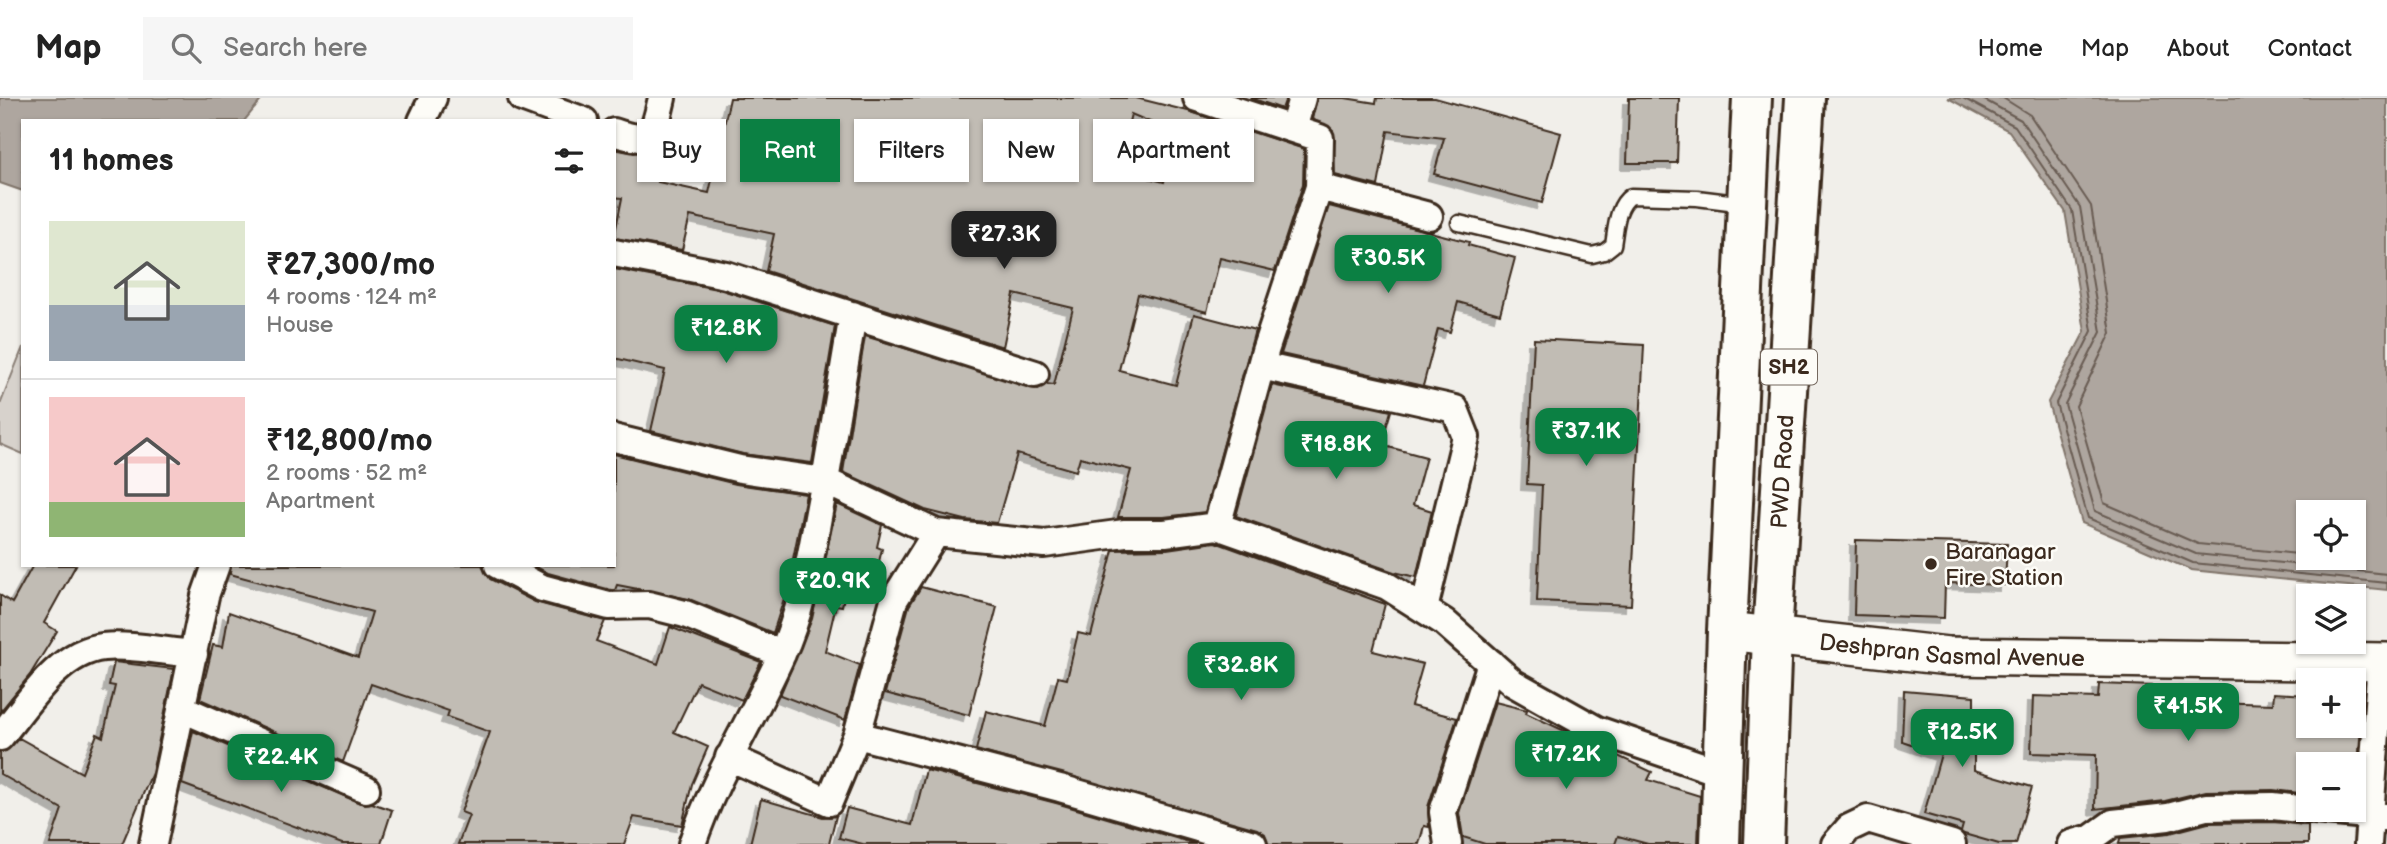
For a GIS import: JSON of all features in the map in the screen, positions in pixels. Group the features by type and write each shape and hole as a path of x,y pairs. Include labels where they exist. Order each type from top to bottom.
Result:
{"main road":[{"name":"PWD Road","path":"1720,844 1727,631 1752,98"},
{"name":"PWD Road","path":"1764,844 1772,636 1805,98"}],"street":[{"path":"423,119 433,98"},
{"path":"522,98 579,119"},
{"path":"616,133 636,140 648,137 656,126 662,98"},
{"path":"1197,98 1320,138 1319,187 1261,366 1217,526"},
{"path":"1293,129 1302,98"},
{"path":"1319,187 1429,216"},
{"path":"616,253 726,275 1035,374"},
{"path":"692,844 705,806 782,654 797,613 825,481 853,315"},
{"path":"1261,366 1455,410 1466,437 1424,609"},
{"path":"616,438 740,469 825,481 936,533 1044,544 1125,533 1165,533 1217,526 1387,586 1444,622 1513,683 1597,730 1722,773"},
{"path":"729,757 829,802 858,736 894,600 936,533"},
{"path":"153,844 205,596 215,567"},
{"path":"502,567 542,589 609,606 649,606 685,614 782,654"},
{"name":"Deshpran Sasmal Avenue","path":"1727,631 1948,656 2384,662"},
{"path":"0,737 48,680 73,657 103,647 194,654"},
{"path":"2368,844 2379,816 2384,662"},
{"path":"1448,844 1443,812 1491,663"},
{"path":"183,709 366,789"},
{"path":"858,736 1060,788 1253,844"},
{"path":"2071,844 2092,838 2113,823 2168,817 2206,807 2273,806 2296,809"},
{"path":"1835,844 1849,828 1868,819 1952,844"}],"lane":[{"path":"1459,223 1592,256 1604,253 1613,245 1623,201 1631,196 1697,198 1746,205"}],"shaded area":[{"path":"21,352 21,453 0,444 0,405"}],"water":[{"path":"0,98 263,98 246,119 21,119 21,190 0,183"},
{"path":"1948,98 2387,98 2387,590 2366,588 2366,584 2328,584 2191,570 2082,523 2048,402 2085,331 2065,211 2009,131"}],"building":[{"path":"730,98 1136,98 1212,119 1143,119 1131,114 1130,119 1093,119 1093,182 1254,182 1254,133 1304,149 1303,184 1275,271 1220,258 1207,312 1138,294 1119,370 1176,385 1194,314 1255,330 1205,512 1164,517 1118,517 1131,470 1080,457 1076,471 1017,454 997,523 965,520 925,510 843,472 865,336 1038,389 1047,384 1054,385 1073,308 1014,294 1003,347 766,271 774,234 690,216 682,250 616,238 622,198 616,197 616,149 637,153 637,182 658,182 709,193 711,182 726,182 725,119"},
{"path":"1251,98 1286,98 1282,109"},
{"path":"1317,98 1345,98 1376,103 1377,98 1435,98 1561,133 1542,203 1434,174 1444,138 1388,131 1378,186 1335,175 1333,130 1312,119"},
{"path":"1629,98 1679,98 1677,163 1627,163"},
{"path":"1329,206 1469,242 1468,245 1515,258 1500,314 1458,302 1450,332 1438,329 1423,386 1281,354"},
{"path":"616,269 722,290 835,326 812,463 743,454 651,431 665,370 616,358"},
{"path":"1534,339 1644,345 1631,605 1537,601 1542,485 1527,484"},
{"path":"1272,385 1391,411 1381,445 1426,457 1413,505 1432,511 1416,577 1394,572 1236,516"},
{"path":"616,454 736,484 806,494 787,589 773,633 689,599 617,585 615,590 611,590 548,573 536,567 616,567"},
{"path":"837,504 882,525 877,547 882,549 876,574 851,568 842,606 836,605 825,651 860,665 845,720 780,695 812,619"},
{"name":"Baranagar Fire Station","path":"1856,540 2007,544 2005,585 1945,583 1944,618 1854,615"},
{"path":"1215,542 1385,604 1373,651 1423,664 1411,706 1457,718 1428,807 1429,827 1424,826 1419,844 1268,844 1265,834 1257,829 976,750 986,711 1045,726 1058,677 1067,679 1078,633 1091,636 1113,550 1167,549"},
{"path":"32,567 75,567 44,623 57,631 30,675 0,712 0,595 12,603"},
{"path":"231,567 483,567 490,579 535,602 605,621 596,641 658,664 670,627 761,662 742,700 698,682 674,732 708,747 692,784 682,825 634,817 624,844 458,844 469,815 461,812 490,732 447,717 449,711 371,684 343,762 200,699 213,645 223,647 229,612 358,658 372,612 230,574"},
{"path":"921,587 997,607 969,715 885,693 909,606"},
{"path":"114,662 174,669 152,773 122,844 50,844 62,809 0,774 0,752 6,751 19,738 82,773 97,734 103,737 115,686 109,685"},
{"path":"2099,684 2182,687 2182,701 2273,704 2274,693 2296,694 2296,738 2360,738 2359,752 2296,752 2296,793 2273,790 2206,791 2165,801 2095,809 2096,755 2031,753 2033,696 2098,698"},
{"path":"1904,690 1974,696 1974,770 2032,787 2016,844 1999,844 1964,834 1961,832 1963,825 1924,814 1941,754 1902,741"},
{"path":"1495,702 1527,710 1526,713 1652,772 1648,780 1700,796 1698,844 1648,844 1618,836 1615,844 1485,844 1463,837 1459,813"},
{"path":"193,731 360,803 372,803 392,810 381,844 342,844 182,784"},
{"path":"926,770 1056,803 1196,844 863,844 839,838 847,808 912,825"},
{"path":"761,799 823,817 836,816 829,844 750,844"},
{"path":"2272,822 2308,825 2308,844 2119,844 2120,838 2170,833 2208,823"}],"place":[{"name":"Baranagar Fire Station","path":"1931,564"}]}
